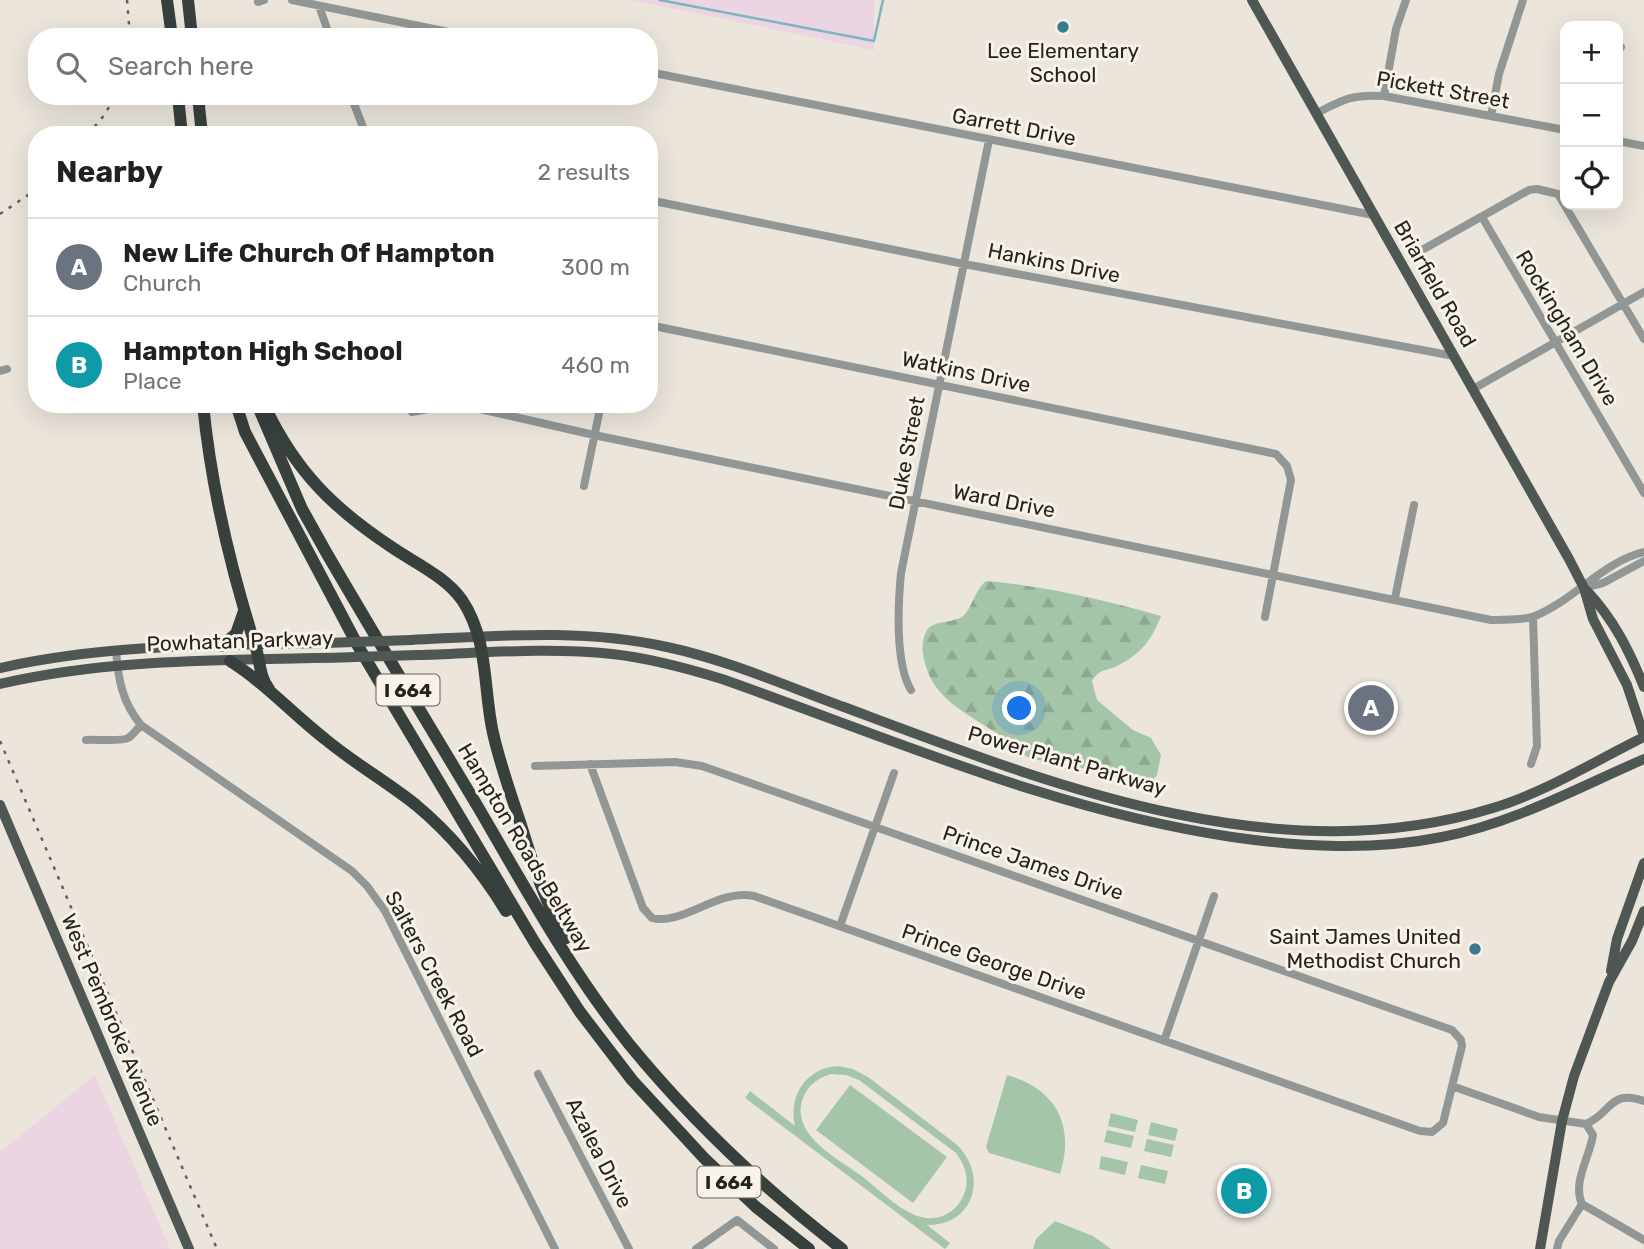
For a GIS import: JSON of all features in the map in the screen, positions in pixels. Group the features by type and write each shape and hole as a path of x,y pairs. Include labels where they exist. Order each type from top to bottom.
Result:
{"highway":[{"path":"167,0 171,28"},
{"path":"188,0 191,28"},
{"path":"179,105 181,126"},
{"path":"199,105 201,126"},
{"path":"204,413 214,480 244,607 266,686 271,692"},
{"name":"Hampton Roads Beltway","path":"239,413 245,432 358,646 535,943 605,1047 656,1108 704,1158 756,1206 809,1249"},
{"name":"Hampton Roads Beltway","path":"261,413 302,509 326,552 575,969 629,1043 700,1126 773,1194 842,1249"},
{"path":"268,413 282,442 317,488 358,525 452,589 462,600 482,653 498,752 534,866 549,906 569,945 575,969"},
{"path":"221,646 236,634 242,622 244,607"},
{"path":"230,661 271,692 324,739 416,805 437,824 468,857 512,920 535,943"}],"main road":[{"name":"Briarfield Road","path":"1252,0 1584,588 1593,619 1627,685 1644,736"},
{"name":"Briarfield Road","path":"1584,588 1606,612 1644,687"},
{"name":"Power Plant Parkway","path":"478,637 584,636 668,647 722,662 1029,774 1165,811 1303,831 1385,830 1442,822 1469,815 1523,798 1644,736"},
{"name":"Powhatan Parkway","path":"0,668 68,655 116,650 478,637"},
{"name":"Power Plant Parkway","path":"482,653 584,652 668,664 722,679 1052,797 1174,828 1293,845 1387,845 1471,830 1526,813 1644,759"},
{"name":"Powhatan Parkway","path":"0,684 68,670 117,664 482,653"},
{"name":"West Pembroke Avenue","path":"0,805 189,1249"},
{"path":"1609,982 1617,939 1644,863"},
{"path":"1540,1249 1562,1121 1574,1076 1609,982 1632,941 1644,911"}],"street":[{"path":"292,0 428,28"},
{"path":"1384,96 1396,29 1406,0"},
{"path":"1491,116 1502,63 1523,0"},
{"path":"319,6 327,28"},
{"name":"Garrett Drive","path":"658,74 1373,215"},
{"name":"Pickett Street","path":"1317,113 1362,94 1560,129"},
{"path":"354,105 363,126"},
{"name":"Duke Street","path":"911,690 903,673 898,605 901,573 989,140"},
{"path":"1623,142 1644,146"},
{"path":"1422,250 1530,190 1558,194 1644,339"},
{"name":"Hankins Drive","path":"658,202 964,264 1454,356"},
{"name":"Rockingham Drive","path":"1482,217 1644,493"},
{"path":"1473,389 1644,292"},
{"name":"Watkins Drive","path":"658,327 1276,454 1287,466 1291,480 1272,573"},
{"name":"Ward Drive","path":"497,413 1491,620 1533,617 1584,588"},
{"path":"584,486 598,413"},
{"path":"1395,598 1414,505"},
{"path":"1584,588 1598,574 1644,552"},
{"path":"1584,588 1603,583 1644,561"},
{"path":"1265,617 1272,573"},
{"path":"1531,764 1537,746 1533,617"},
{"name":"Salters Creek Road","path":"116,650 125,702 141,725 352,871 367,886 385,911 555,1249"},
{"path":"86,740 105,738 122,741 141,725"},
{"name":"Prince James Drive","path":"535,766 693,763 875,826 1452,1030 1461,1040 1462,1046 1452,1086"},
{"name":"Prince George Drive","path":"590,764 643,908 652,918 668,919 740,894 754,896 1426,1132 1436,1130 1443,1123 1452,1086"},
{"path":"840,926 894,773"},
{"path":"1164,1041 1214,896"},
{"name":"Azalea Drive","path":"538,1074 629,1249"},
{"path":"1452,1086 1539,1117 1586,1124 1624,1096 1644,1101"},
{"path":"1558,1249 1559,1241 1582,1204 1579,1187 1593,1135 1586,1124"},
{"path":"1582,1204 1644,1240"},
{"path":"696,1249 737,1220 774,1249"}],"shaded area":[{"path":"632,0 874,0 874,50"},
{"path":"95,1075 170,1249 0,1249 0,1152"}],"green space":[{"path":"986,581 1074,594 1161,616 1154,632 1140,650 1119,665 1101,672 1092,681 1097,700 1133,730 1151,738 1161,755 1157,775 1148,785 1024,755 999,734 952,704 935,686 923,655 926,632 933,625 963,616"},
{"path":"838,1066 853,1069 868,1077 956,1144 966,1156 974,1184 966,1208 943,1223 927,1225 950,1243 945,1249 745,1098 750,1091 795,1126 794,1104 797,1094 808,1078 827,1068","holes":["831,1074 846,1075 859,1080 956,1153 964,1167 967,1183 962,1199 954,1209 932,1218 909,1212 830,1154 810,1135 803,1123 801,1111 805,1093 814,1083"]},
{"path":"1007,1075 1038,1090 1050,1100 1058,1112 1065,1140 1060,1174 989,1153 986,1147"},
{"path":"850,1085 947,1157 913,1203 816,1130"},
{"path":"1111,1113 1138,1120 1135,1132 1108,1126"},
{"path":"1151,1122 1178,1129 1175,1141 1148,1135"},
{"path":"1107,1130 1134,1136 1131,1148 1104,1142"},
{"path":"1147,1139 1174,1145 1171,1157 1144,1151"},
{"path":"1101,1156 1128,1162 1125,1175 1099,1169"},
{"path":"1141,1165 1168,1171 1165,1184 1138,1178"},
{"path":"1055,1221 1093,1236 1111,1249 1033,1249 1036,1239"}],"waterway":[{"path":"660,0 874,41 883,0"}],"railway":[{"path":"127,0 129,28"},
{"path":"95,126 110,105"},
{"path":"0,214 28,195"},
{"path":"0,741 217,1249"}],"place":[{"name":"Lee Elementary School","path":"1063,27"},
{"name":"New Life Church Of Hampton","path":"1371,708"},
{"name":"Saint James United Methodist Church","path":"1475,949"},
{"name":"Hampton High School","path":"1244,1191"}]}
